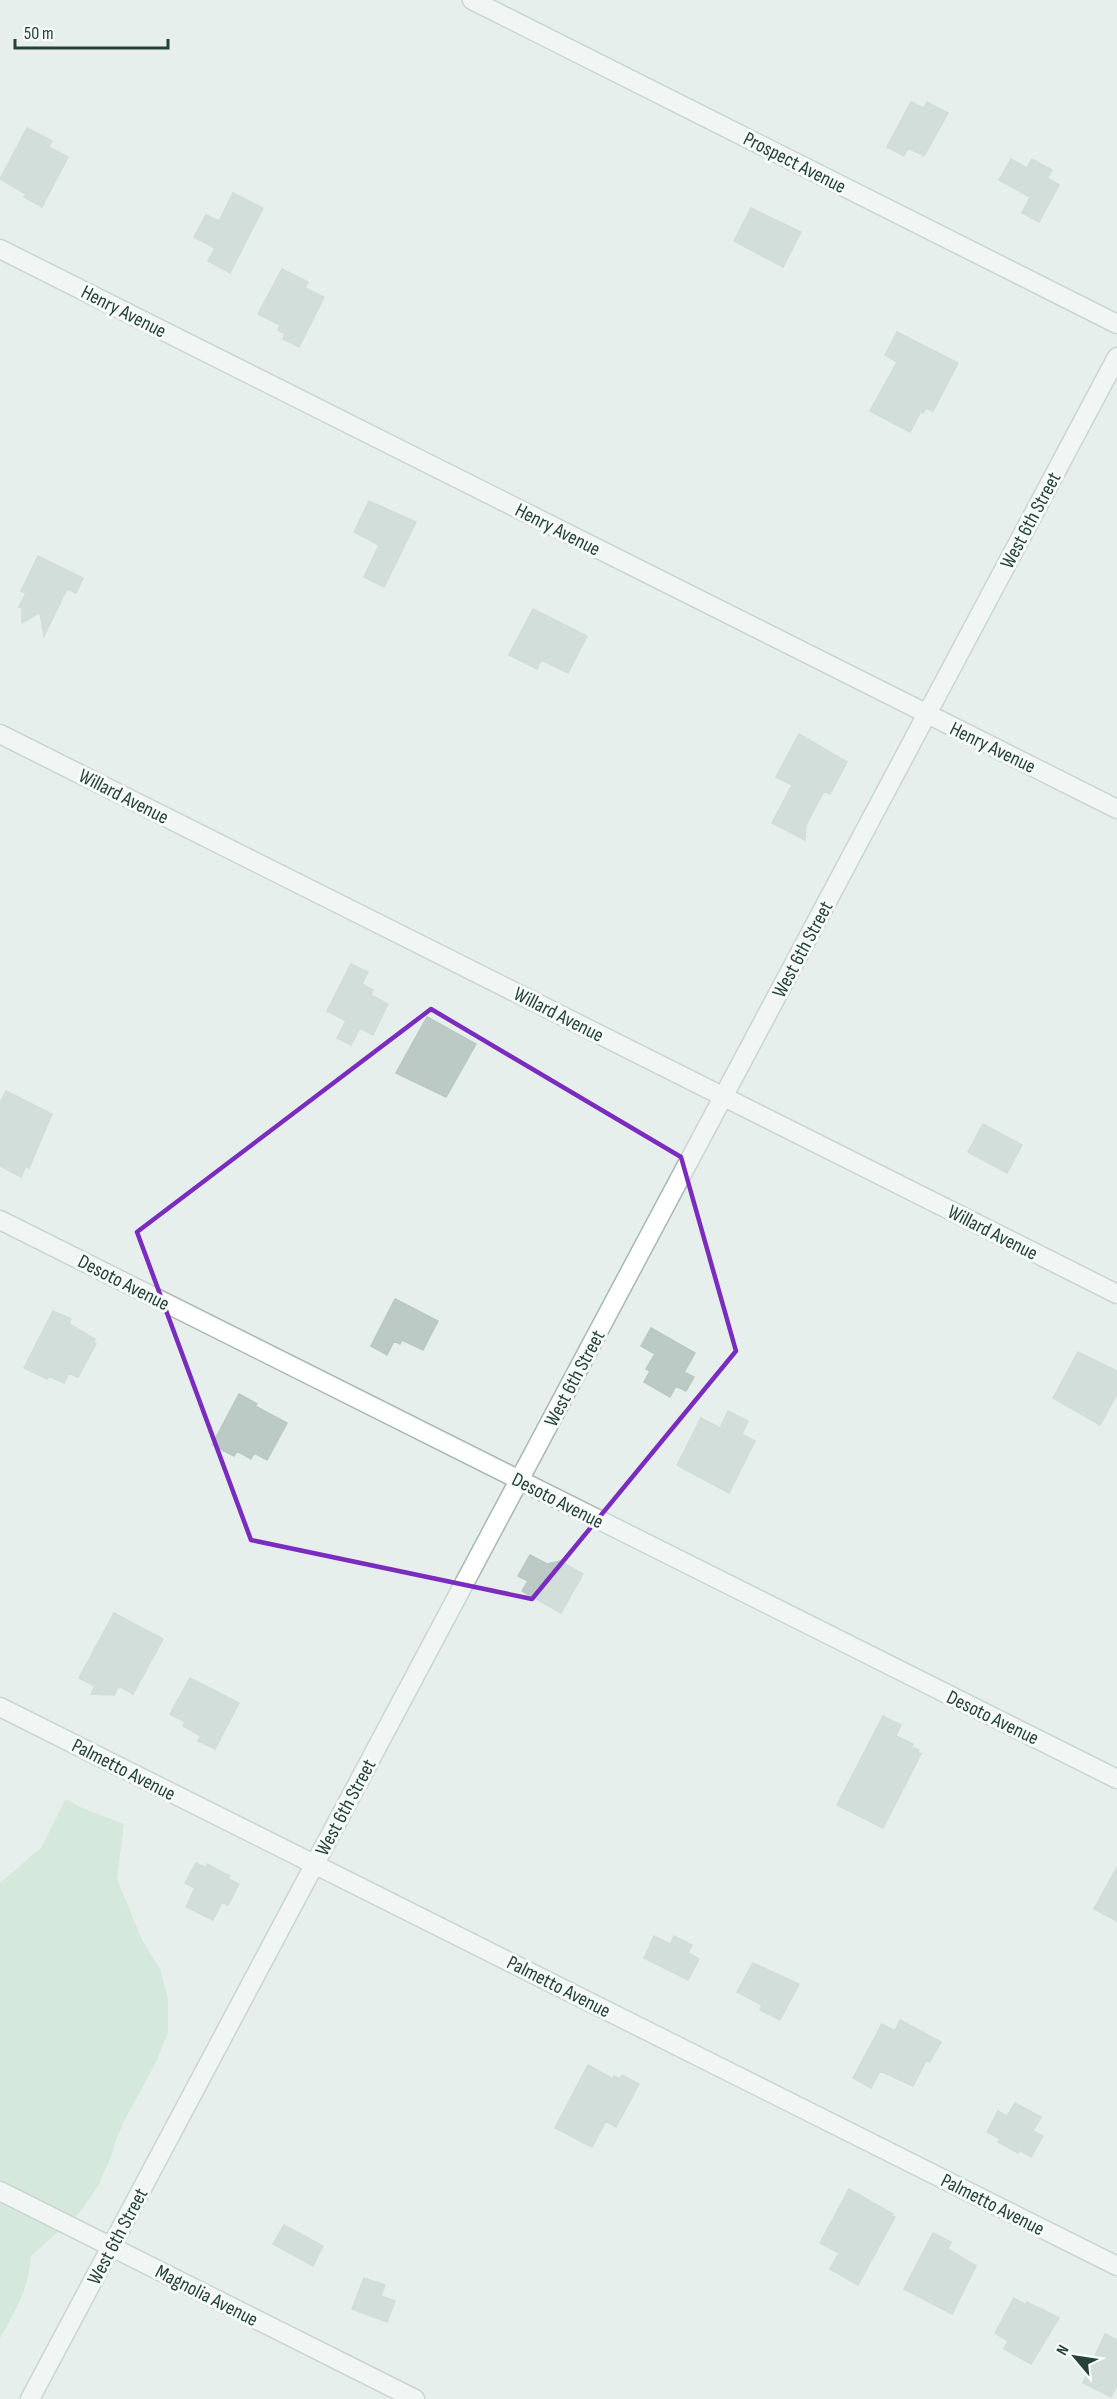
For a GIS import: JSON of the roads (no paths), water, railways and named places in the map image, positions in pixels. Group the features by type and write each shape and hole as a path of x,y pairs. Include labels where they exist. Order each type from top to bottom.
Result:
{"street":[{"name":"Prospect Avenue","path":"472,0 1117,324"},
{"name":"Henry Avenue","path":"0,249 1117,808"},
{"name":"West 6th Street","path":"30,2399 1117,357"},
{"name":"Willard Avenue","path":"0,734 1117,1294"},
{"name":"Desoto Avenue","path":"0,1220 1117,1779"},
{"name":"Palmetto Avenue","path":"0,1707 1117,2266"},
{"name":"Magnolia Avenue","path":"0,2191 414,2399"}]}
